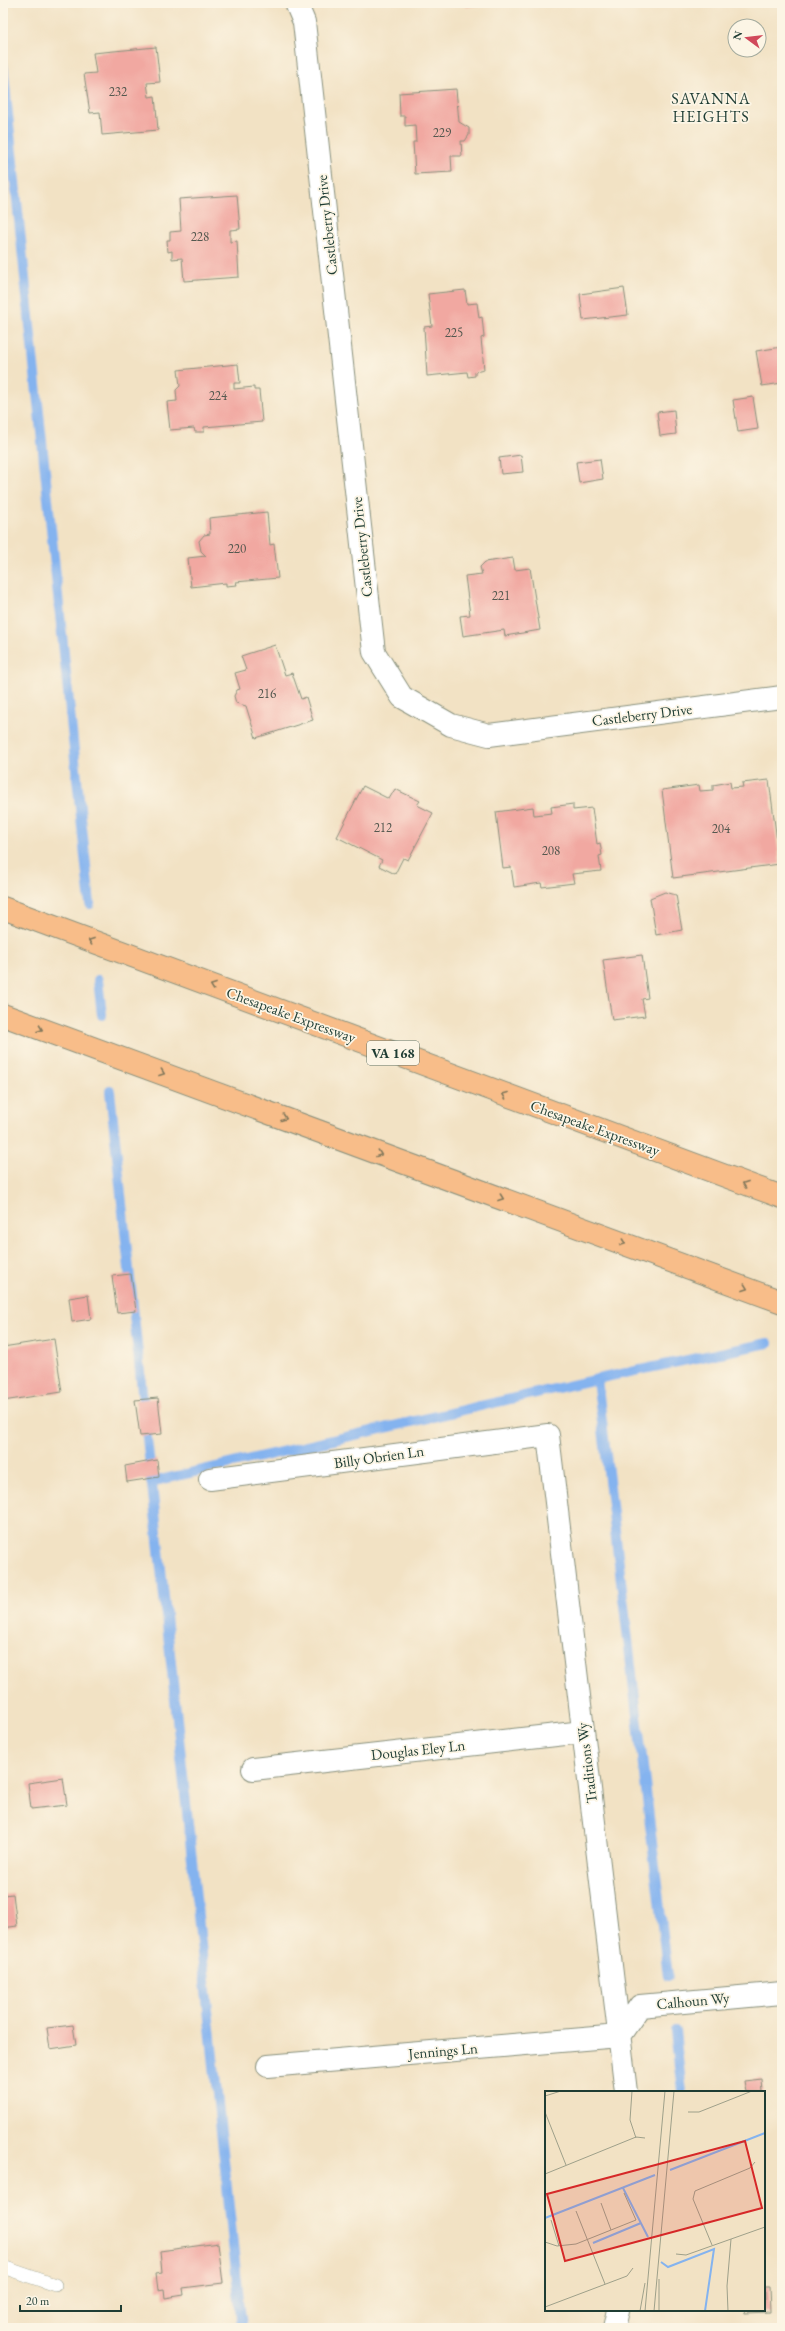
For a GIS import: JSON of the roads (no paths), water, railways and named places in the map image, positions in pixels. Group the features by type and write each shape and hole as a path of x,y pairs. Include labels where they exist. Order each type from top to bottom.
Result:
{"highway":[{"name":"Chesapeake Expressway","path":"3,908 782,1197"},
{"path":"3,1015 782,1302"}],"street":[{"name":"Castleberry Drive","path":"296,3 304,22 374,652 402,697 451,725 488,735 782,697"},
{"name":"Billy Obrien Ln","path":"210,1479 548,1434"},
{"name":"Traditions Wy","path":"548,1434 626,2091"},
{"name":"Douglas Eley Ln","path":"253,1769 583,1732"},
{"name":"Calhoun Wy","path":"619,2036 640,2006 782,1993"},
{"name":"Jennings Ln","path":"268,2066 619,2036"},
{"path":"614,2328 618,2311"}],"lane":[{"path":"3,2267 55,2285"}],"waterway":[{"path":"3,66 90,904"},
{"path":"98,980 102,1015"},
{"path":"110,1091 242,2328"},
{"path":"151,1482 597,1379 768,1343"},
{"path":"597,1379 668,1976"},
{"path":"675,2031 682,2091"}],"district":[{"name":"SAVANNA HEIGHTS","path":"711,107"}]}
